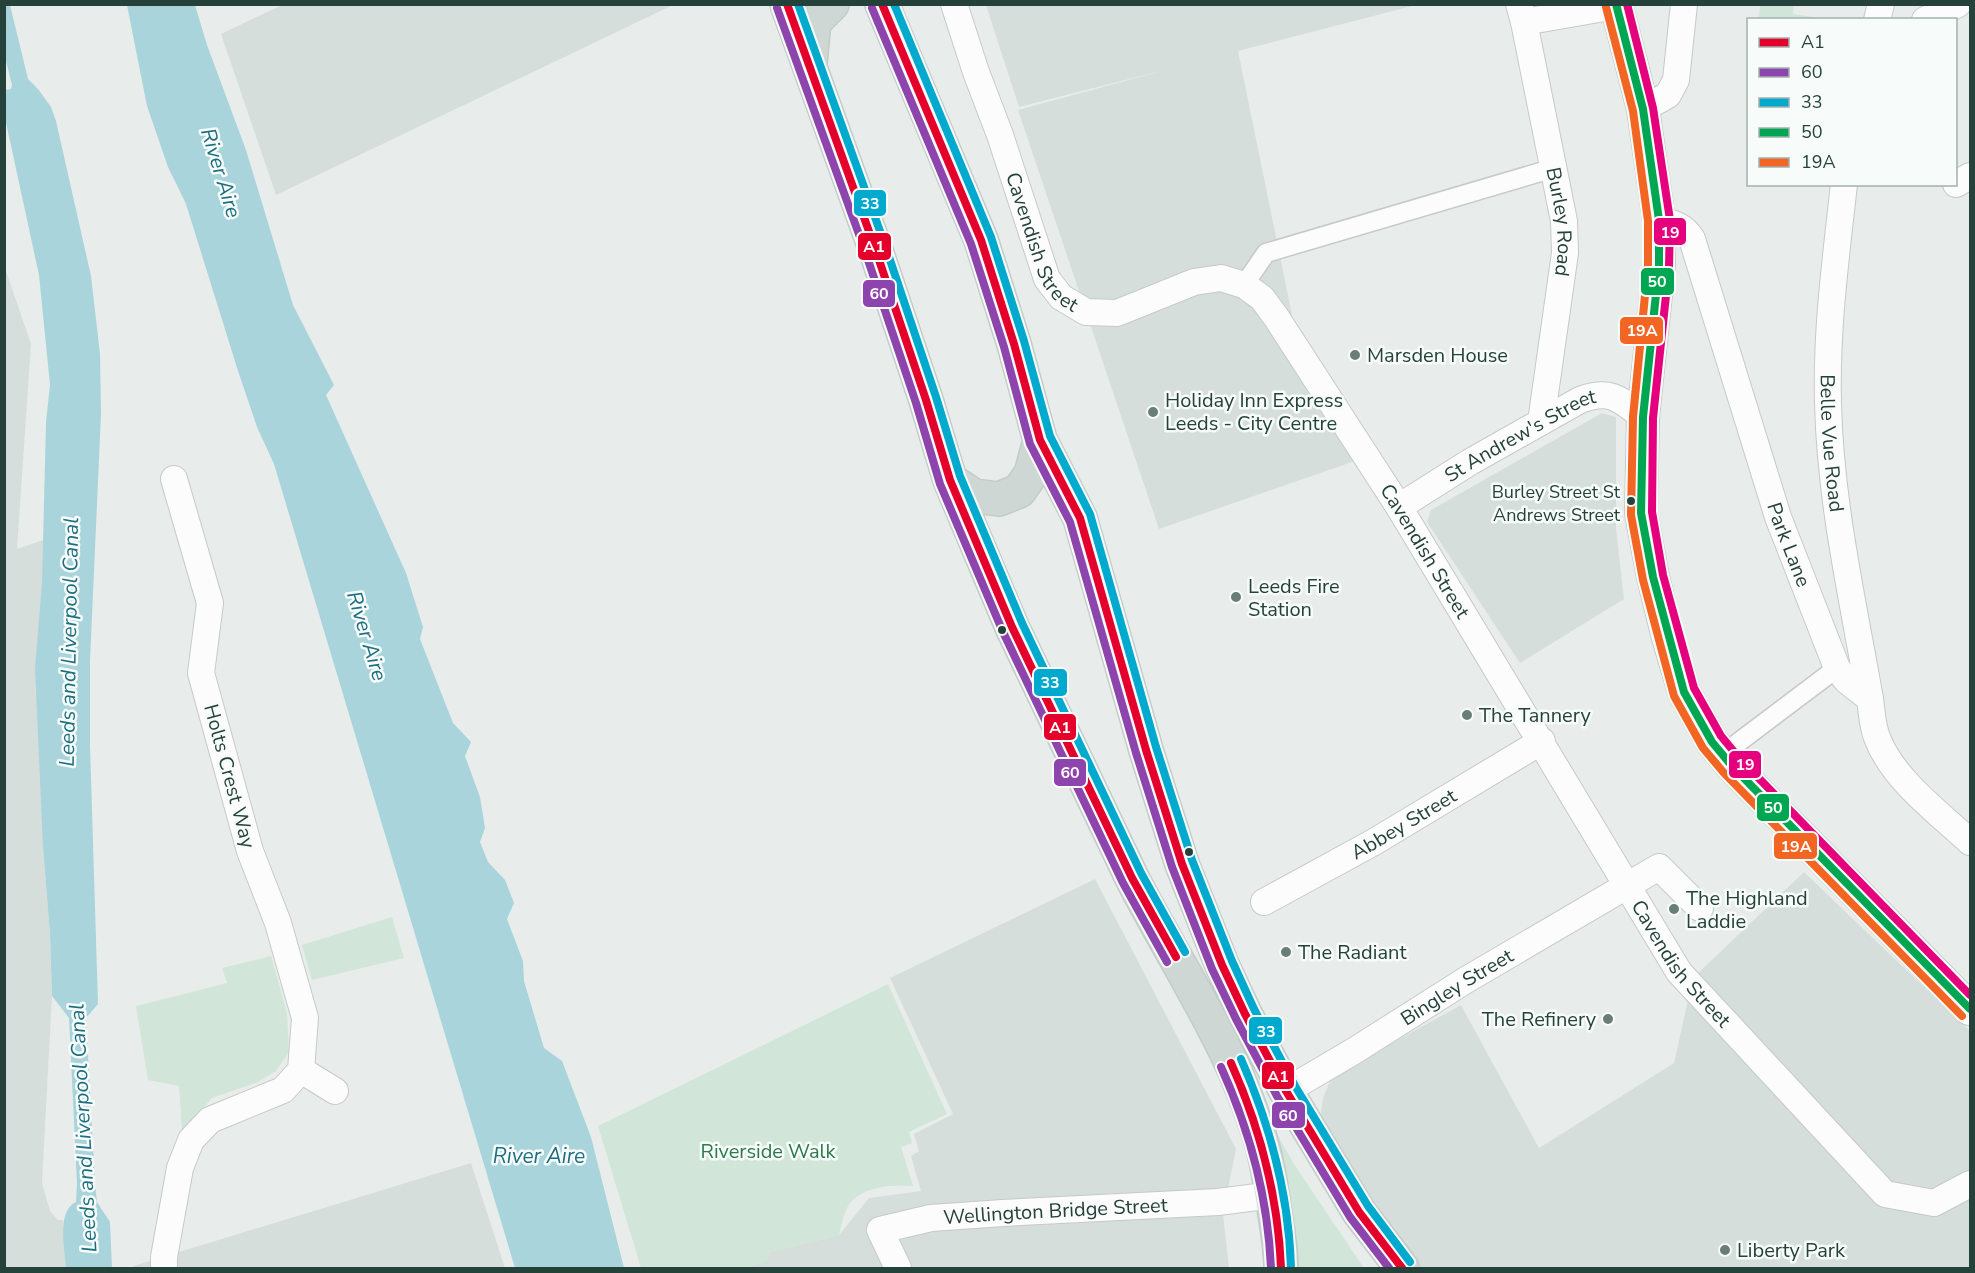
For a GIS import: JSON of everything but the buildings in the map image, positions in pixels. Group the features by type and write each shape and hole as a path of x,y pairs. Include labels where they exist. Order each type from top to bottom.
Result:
{"main road":[{"path":"787,4 875,248 950,480 1012,627 1120,853 1155,922 1201,1001 1247,1100 1264,1151 1273,1195 1281,1269"},
{"path":"810,64 814,22 832,4"},
{"path":"878,7 981,240 1014,344 1040,440 1080,518 1146,750 1182,864 1208,928 1245,1014 1286,1091 1359,1212 1402,1269"},
{"path":"950,480 974,496 999,499 1019,490 1031,474 1040,440"}],"street":[{"name":"Cavendish Street","path":"954,4 1047,279 1061,297 1086,312 1117,313 1194,282 1221,279 1244,285 1262,297 1399,507 1679,972 1885,1194 1934,1203 1971,1184"},
{"path":"1643,109 1668,95 1676,80 1684,4"},
{"path":"1929,18 1959,4"},
{"name":"Burley Road","path":"1541,422 1565,253 1564,221 1522,13 1616,5 1643,109 1659,220 1659,266 1643,417 1641,513 1667,634 1684,692 1712,742 1971,1009"},
{"path":"1244,285 1266,253 1554,168"},
{"name":"Belle Vue Road","path":"1844,186 1831,315 1828,401 1831,463 1870,699"},
{"name":"Park Lane","path":"1659,220 1677,224 1692,239 1778,518 1837,668 1846,680 1870,699"},
{"name":"St Andrew's Street","path":"1399,507 1470,462 1580,400 1596,394 1610,394 1643,417"},
{"name":"Holts Crest Way","path":"174,479 210,603 201,673 250,851 278,923 305,1018 301,1070"},
{"path":"1723,754 1837,668"},
{"path":"1870,699 1877,738 1885,755 1913,789 1971,842"},
{"name":"Abbey Street","path":"1264,903 1374,842 1542,741"},
{"name":"Bingley Street","path":"1286,1091 1466,980 1659,867 1700,908"},
{"path":"164,1263 180,1168 191,1140 210,1120 283,1089 301,1070 334,1091"},
{"name":"Wellington Bridge Street","path":"898,1269 880,1230 931,1218 1218,1203 1273,1195"}],"shaded area":[{"path":"284,4 673,5 276,195 221,34"},
{"path":"986,5 1416,5 1238,51 1293,320 1375,454 1159,529 1018,110 1169,69 1019,107"},
{"path":"4,265 31,344 17,549 43,540 43,847 52,996 42,1183 50,1211 58,1220 63,1220 66,1268 5,1268"},
{"path":"1602,413 1616,417 1616,528 1624,599 1520,663 1427,522 1431,510"},
{"path":"1804,872 1970,1031 1970,1268 1416,1268 1318,1132 1323,1098 1332,1076 1461,1005 1539,1148 1674,1063 1693,978"},
{"path":"1095,879 1236,1149 1223,1213 1229,1268 743,1268 766,1261 770,1252 839,1235 869,1198 921,1191 911,1156 919,1151 914,1134 953,1114 890,978"},
{"path":"471,1163 505,1268 134,1268 133,1266"}],"green space":[{"path":"1760,4 1794,5 1793,14 1820,18 1759,18"},
{"path":"392,917 404,958 312,980 302,945"},
{"path":"271,956 287,1013 289,1052 276,1071 258,1082 212,1098 182,1132 179,1086 148,1080 136,1006 227,983 222,968"},
{"name":"Riverside Walk","path":"888,984 947,1114 909,1132 912,1143 901,1147 913,1186 889,1186 866,1191 847,1207 839,1235 770,1252 767,1261 743,1268 641,1268 598,1126"},
{"path":"1257,1099 1294,1164 1364,1268 1285,1268"}],"water":[{"name":"Leeds and Liverpool Canal","path":"5,4 10,5 28,79 51,107 56,121 91,276 100,354 101,414 90,661 90,745 98,1004 86,1018 95,1183 97,1202 110,1222 112,1268 66,1268 63,1242 64,1222 70,1207 76,1202 77,1184 69,1018 52,996 35,668 42,583 46,422 50,385 39,275 5,118 5,90 11,89 12,85 5,57"},
{"name":"River Aire","path":"127,5 195,5 207,45 246,150 293,305 334,385 326,395 406,573 423,627 420,639 453,723 471,742 465,756 480,797 485,828 480,842 488,862 505,880 514,903 507,919 523,961 524,981 544,1048 562,1061 591,1137 624,1268 515,1268 274,464 257,427 238,371 186,204 168,167 147,106"}],"transit line":[{"name":"A1","path":"787,4 875,248 950,480 1012,627 1132,878 1176,957"},
{"name":"33","path":"798,4 885,245 960,476 1022,623 1141,873 1185,952"},
{"name":"A1","path":"882,4 981,240 1014,344 1040,440 1080,518 1146,750 1182,864 1222,965 1286,1091 1359,1212 1402,1268"},
{"name":"33","path":"894,4 991,237 1024,341 1050,436 1090,514 1156,747 1192,860 1232,961 1254,1009 1295,1086 1368,1206 1410,1262"},
{"name":"50","path":"1616,4 1643,109 1659,220 1659,266 1643,417 1641,513 1653,577 1684,692 1712,742 1732,766 1970,1009"},
{"name":"19","path":"1627,4 1653,108 1670,220 1669,267 1653,418 1652,512 1663,575 1694,688 1721,736 1740,759 1970,995"},
{"name":"19A","path":"1606,7 1633,111 1648,221 1648,265 1633,417 1631,515 1643,580 1674,696 1703,748 1724,773 1962,1016"},
{"name":"60","path":"777,8 865,251 916,403 940,484 1003,632 1123,883 1167,962"},
{"name":"60","path":"872,8 971,244 1004,347 1030,444 1070,522 1136,753 1172,867 1212,969 1277,1096 1350,1217 1389,1268"},
{"name":"33","path":"1241,1059 1261,1109 1276,1161 1286,1214 1291,1268"},
{"name":"A1","path":"1231,1063 1251,1112 1266,1163 1276,1215 1281,1268"},
{"name":"60","path":"1221,1067 1241,1116 1256,1165 1266,1216 1271,1268"}],"place":[{"name":"Marsden House","path":"1355,355"},
{"name":"Holiday Inn Express Leeds - City Centre","path":"1153,412"},
{"name":"Burley Street St Andrews Street","path":"1631,501"},
{"name":"Leeds Fire Station","path":"1236,597"},
{"name":"The Tannery","path":"1467,715"},
{"name":"The Highland Laddie","path":"1674,909"},
{"name":"The Radiant","path":"1286,952"},
{"name":"The Refinery","path":"1608,1019"},
{"name":"Liberty Park","path":"1725,1250"}]}
